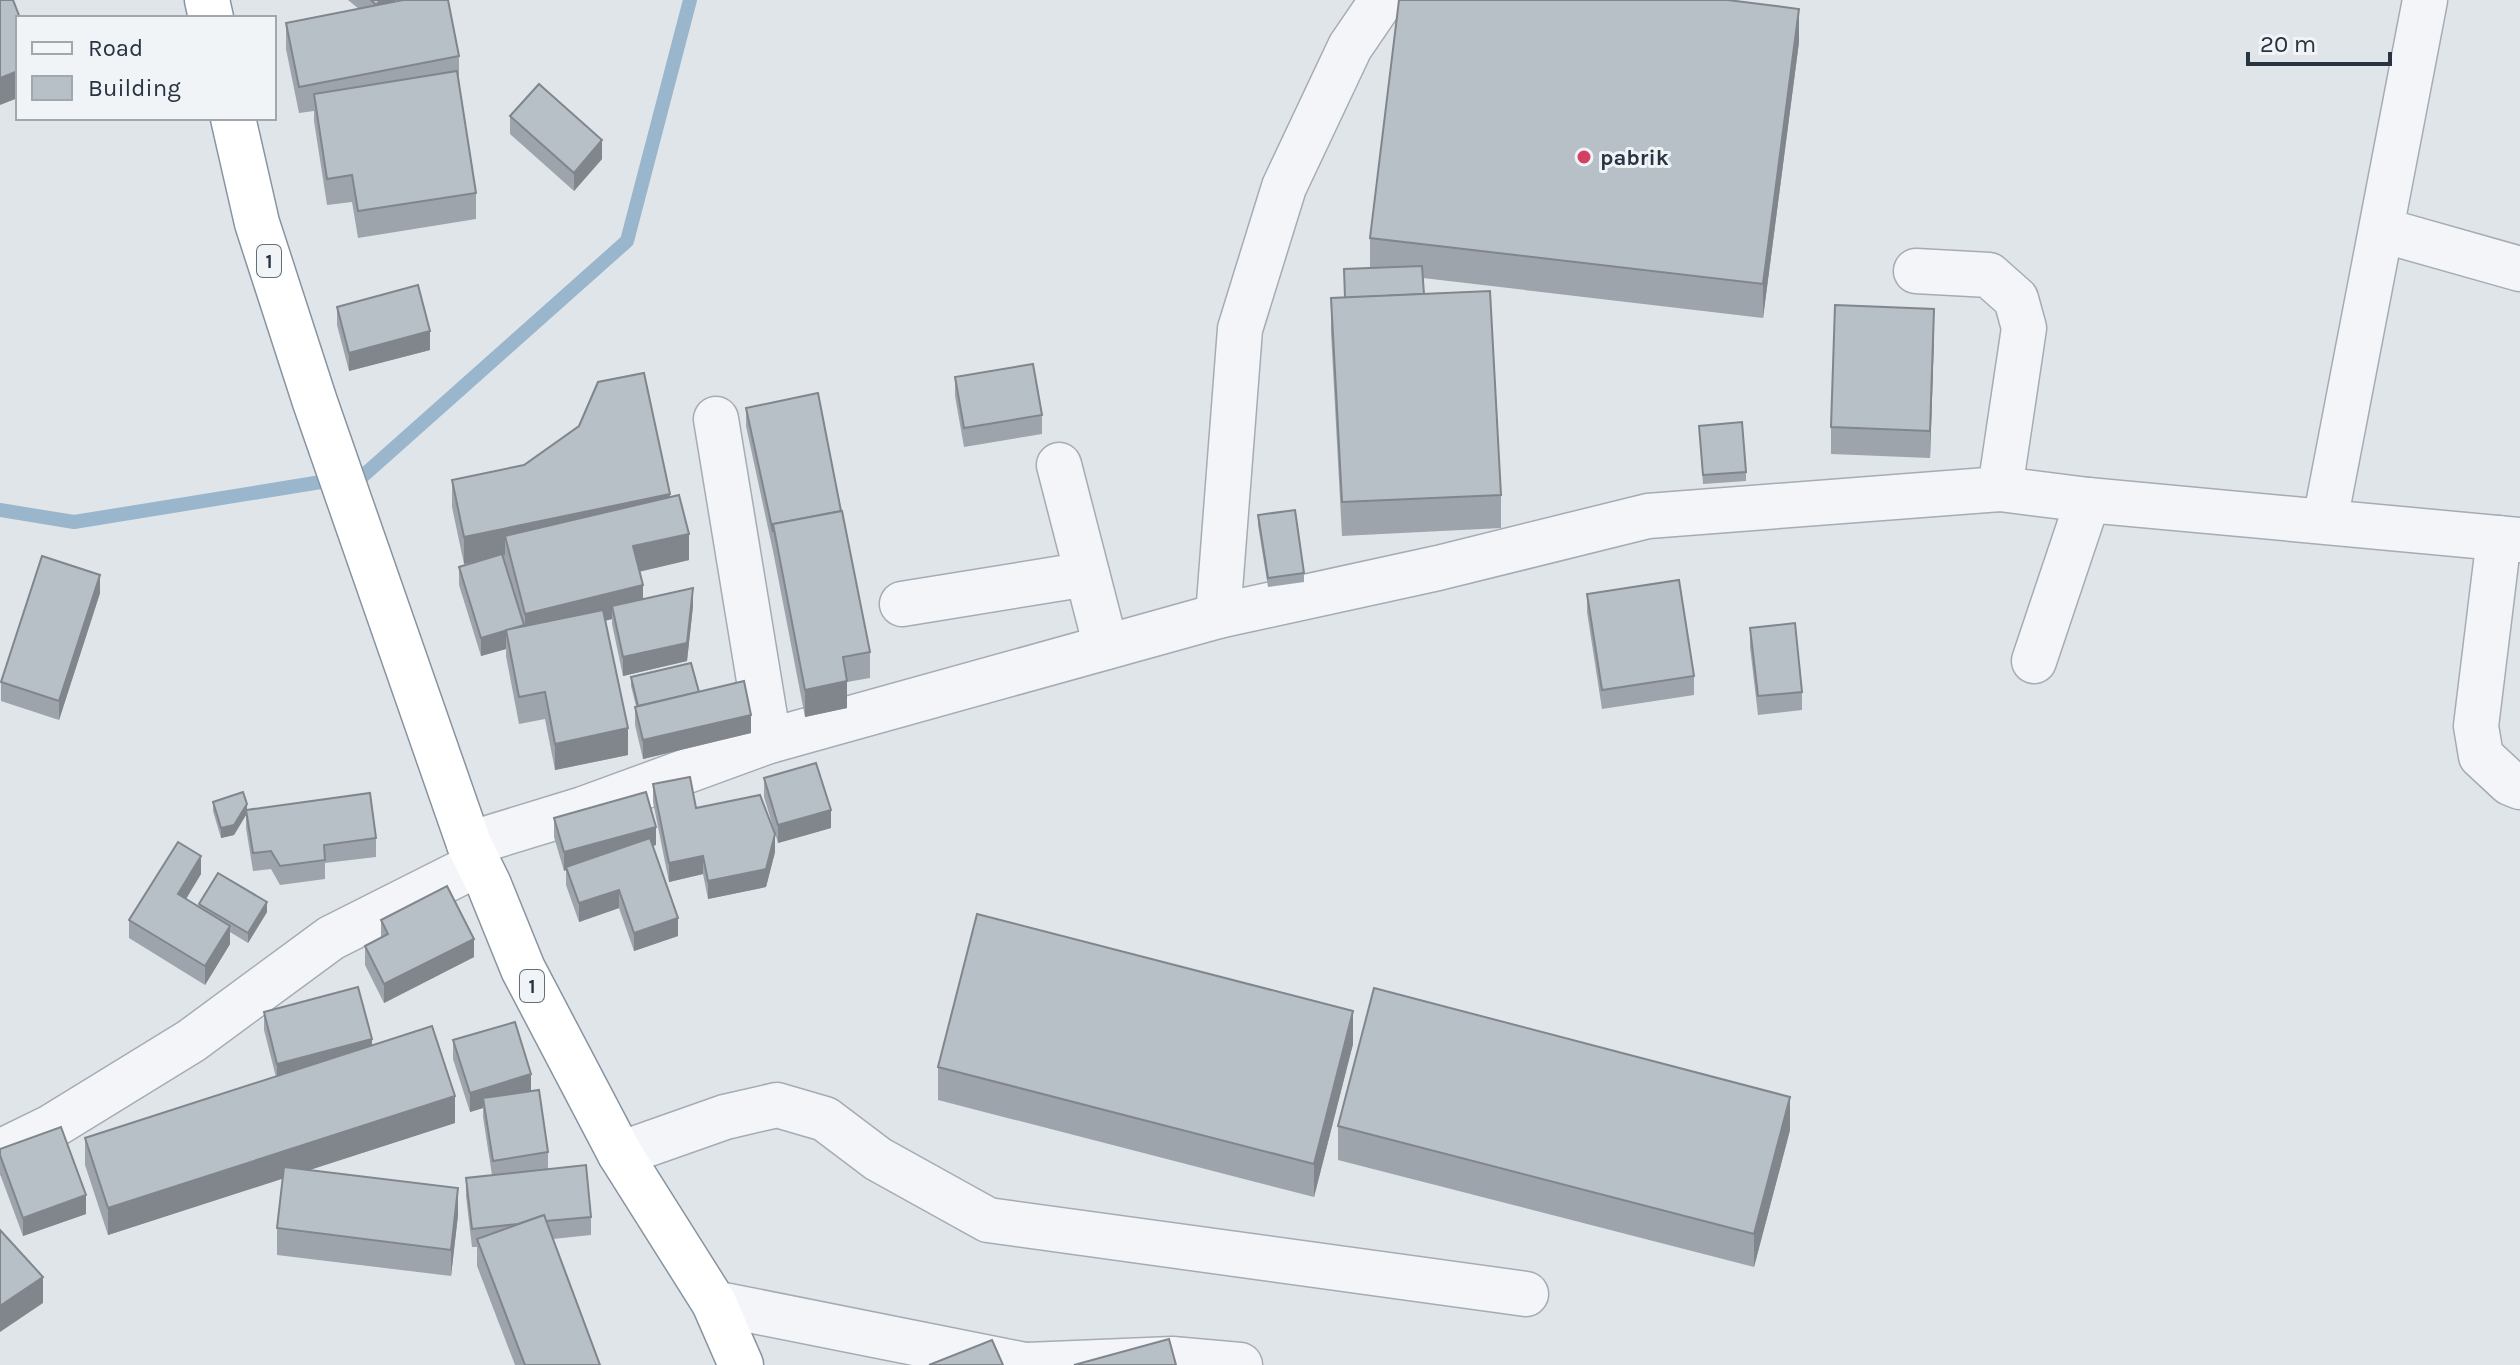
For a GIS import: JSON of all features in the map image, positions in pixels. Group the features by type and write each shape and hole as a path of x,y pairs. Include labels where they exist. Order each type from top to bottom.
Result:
{"highway":[{"name":"1","path":"233,120 257,223 315,402 473,854 523,969 620,1154 714,1303 741,1365"}],"street":[{"path":"1218,616 1240,329 1284,187 1350,47 1382,0"},
{"path":"2325,521 2425,0"},
{"path":"2382,230 2520,269"},
{"path":"1916,271 1989,275 2016,299 2024,328 2000,489"},
{"path":"716,419 769,741"},
{"path":"1059,465 1106,647"},
{"path":"0,1152 51,1127 191,1041 331,938 473,854 583,809 769,741 1218,616 1438,568 1648,516 2000,489 2509,539 2476,726 2481,756 2510,783 2520,787"},
{"path":"2034,661 2088,500"},
{"path":"902,604 1087,574"},
{"path":"620,1154 725,1117 777,1105 825,1119 878,1159 988,1220 1526,1294"},
{"path":"714,1303 863,1348 1026,1365 1172,1359 1240,1365"}],"building":[{"path":"0,0 13,0 19,16 16,16 16,72 0,78"},
{"path":"403,0 448,0 459,56 299,87 286,23"},
{"name":"pabrik","path":"1399,0 1728,0 1799,9 1763,284 1370,238"},
{"path":"457,71 476,193 358,211 352,175 327,179 314,94"},
{"path":"539,84 602,140 574,173 510,116"},
{"path":"1422,266 1424,294 1345,298 1344,269"},
{"path":"418,285 430,331 349,353 337,307"},
{"path":"1490,291 1501,495 1342,502 1331,298"},
{"path":"1835,305 1934,309 1930,431 1831,427"},
{"path":"1033,364 1042,415 964,428 955,377"},
{"path":"644,373 670,494 464,537 452,480 524,465 579,426 598,382"},
{"path":"818,393 841,511 773,524 773,532 746,408"},
{"path":"1742,422 1746,472 1703,475 1699,426"},
{"path":"679,495 689,534 633,546 643,585 525,614 505,536"},
{"path":"1295,510 1304,573 1268,578 1258,515"},
{"path":"842,511 870,652 843,657 847,681 805,690 773,524"},
{"path":"502,554 524,625 481,638 459,567"},
{"path":"42,556 100,575 59,701 1,682"},
{"path":"1679,580 1694,676 1602,690 1587,594"},
{"path":"693,588 687,643 623,657 612,606"},
{"path":"603,610 628,728 555,744 545,692 519,697 506,630"},
{"path":"1795,623 1802,692 1758,696 1750,628"},
{"path":"691,663 699,692 638,706 631,677"},
{"path":"744,681 751,715 643,740 635,707"},
{"path":"816,763 831,810 778,825 764,778"},
{"path":"690,777 696,808 760,795 775,834 766,869 708,881 703,856 669,863 653,784"},
{"path":"243,792 247,804 234,825 221,828 213,802"},
{"path":"646,792 656,827 564,852 554,818"},
{"path":"370,793 376,838 324,845 325,860 280,866 271,851 253,853 246,810"},
{"path":"650,838 678,918 634,933 619,890 579,903 566,867"},
{"path":"178,842 201,856 178,894 230,926 205,966 129,920"},
{"path":"218,873 267,902 248,933 199,904"},
{"path":"447,886 474,939 384,984 365,946 388,934 381,920"},
{"path":"977,914 1353,1011 1314,1164 938,1067"},
{"path":"358,987 372,1039 277,1064 264,1012"},
{"path":"1374,988 1790,1097 1754,1234 1338,1126"},
{"path":"515,1022 531,1074 470,1093 453,1040"},
{"path":"432,1026 455,1096 108,1208 85,1138"},
{"path":"539,1090 548,1152 493,1161 483,1098"},
{"path":"61,1127 86,1195 23,1218 0,1149"},
{"path":"586,1165 591,1217 546,1221 544,1215 518,1224 472,1229 466,1178"},
{"path":"284,1167 458,1188 451,1250 277,1228"},
{"path":"544,1215 600,1365 525,1365 477,1239"},
{"path":"0,1230 43,1277 0,1306"},
{"path":"1169,1339 1176,1365 1074,1365"},
{"path":"992,1340 1003,1365 929,1365"}],"waterway":[{"path":"0,510 74,522 364,475 627,241 690,0"}],"place":[{"name":"pabrik","path":"1584,157"}]}
